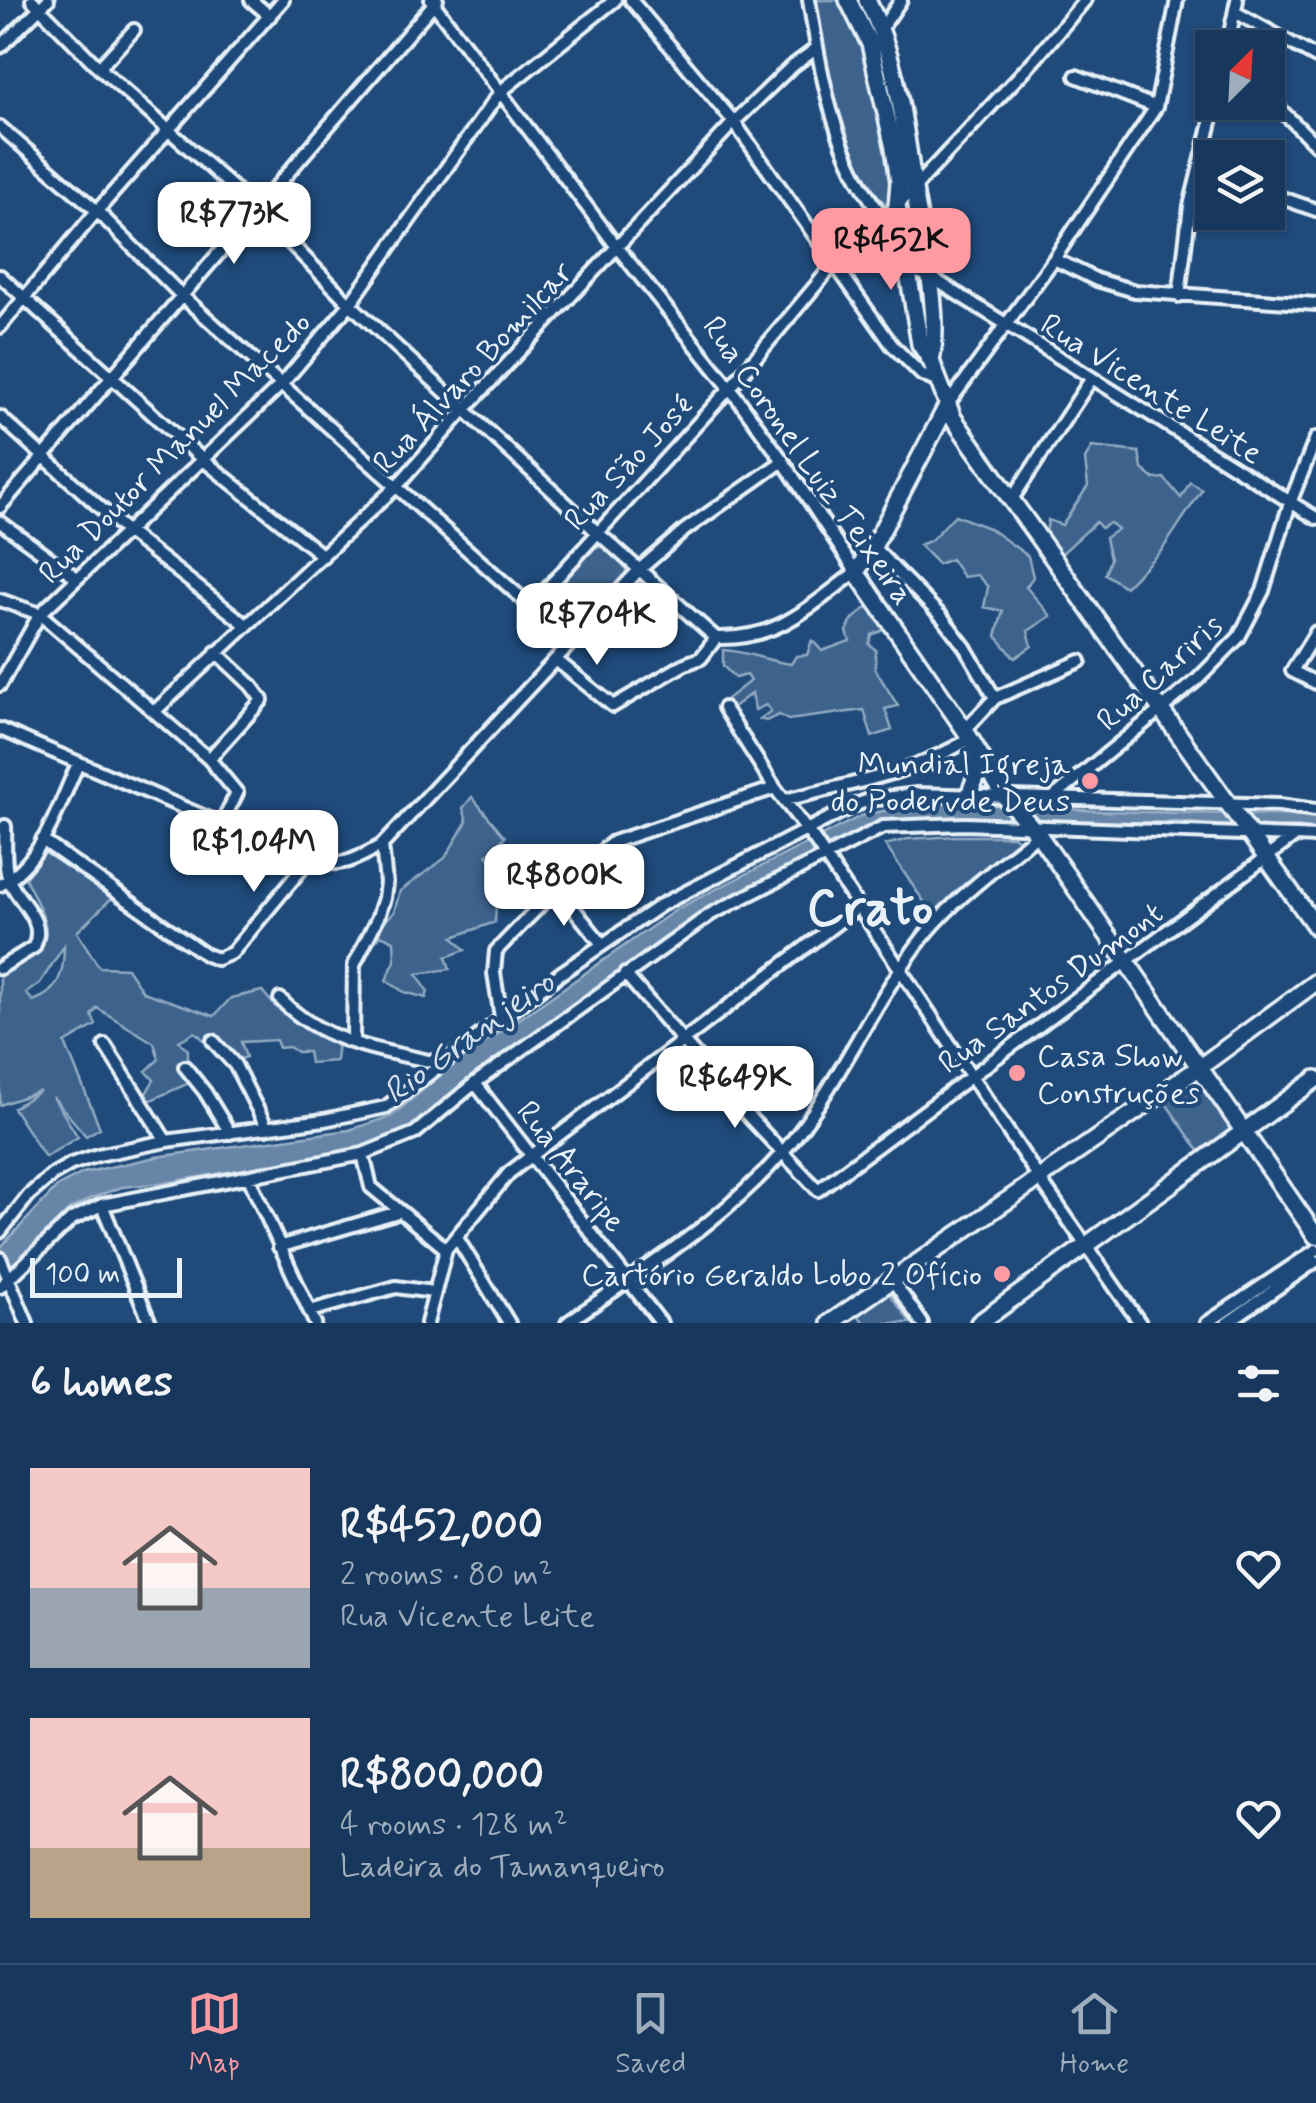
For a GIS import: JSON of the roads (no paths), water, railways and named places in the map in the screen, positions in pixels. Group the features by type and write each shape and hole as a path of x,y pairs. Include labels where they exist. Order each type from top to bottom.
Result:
{"main road":[{"path":"848,0 870,44 894,148 897,206 920,344 956,422 1316,927"},
{"path":"873,4 900,90 929,276 934,346 931,361"},
{"path":"856,572 948,404"},
{"name":"Rua Coronel Luiz Teixeira","path":"856,572 967,734 1004,796 1034,830 1316,1236"},
{"path":"969,795 978,754"},
{"path":"830,1323 1316,982"},
{"path":"979,1323 1316,1079"}],"street":[{"path":"252,0 270,16"},
{"path":"0,327 283,0"},
{"name":"Rua Doutor Manuel Macedo","path":"0,685 40,614 282,384 350,304 500,92 615,0"},
{"path":"631,0 734,122 903,358 938,382"},
{"path":"809,0 828,104 842,149 866,196 884,218"},
{"path":"870,44 901,0"},
{"name":"Rua São José","path":"532,605 730,388 833,265 897,206 1085,0"},
{"path":"948,404 1054,259 1156,107 1178,0"},
{"path":"0,507 434,1"},
{"name":"Rua Coronel Luiz Teixeira","path":"434,1 617,247 730,388 856,572"},
{"path":"0,47 40,3 99,68 257,209 350,304 716,638 766,634 856,572"},
{"path":"861,25 873,4"},
{"path":"1236,6 1316,57"},
{"path":"99,68 134,30"},
{"name":"Rua Álvaro Bomilcar","path":"155,711 398,486 734,122 817,48"},
{"path":"1076,76 1156,107"},
{"path":"1285,113 1316,144"},
{"path":"0,127 97,211 182,296 572,643"},
{"path":"0,147 10,136"},
{"path":"1179,296 1195,184"},
{"path":"1285,199 1316,210"},
{"path":"1054,259 1119,288 1179,296 1316,304"},
{"name":"Rua Vicente Leite","path":"910,270 929,276 1316,518"},
{"path":"0,276 201,458 323,556"},
{"path":"1012,498 1092,378"},
{"path":"0,417 126,530 245,624"},
{"name":"Rua Cariris","path":"1050,800 1197,680 1239,637 1268,580 1290,502 1316,438"},
{"path":"0,729 308,861 340,865 382,845 639,570 685,530 783,461"},
{"path":"0,522 77,578"},
{"path":"873,547 942,617 995,698"},
{"path":"0,600 40,614 209,760 236,791 221,824"},
{"path":"1316,632 1293,669 1295,674 1316,683"},
{"path":"556,660 613,706 701,658 716,638"},
{"path":"209,760 262,700 216,652"},
{"path":"785,800 937,758 967,734 995,698 1080,661"},
{"path":"724,708 1038,1178 1140,1323"},
{"path":"4,882 29,861 78,764"},
{"path":"501,1018 494,973 496,951 588,861 626,836 776,788"},
{"path":"0,1232 29,1194 72,1164 166,1141 267,1128 386,1106 602,944 701,882 869,800 901,794 969,795 1316,810"},
{"path":"0,1287 72,1218 102,1205 363,1154 415,1133 476,1083 711,914 883,828 899,824 1316,837"},
{"path":"0,968 31,950 37,942 37,924 4,882 5,826"},
{"path":"567,1323 716,1220 784,1151 918,944 952,905 1034,830"},
{"name":"Rua Santos Dumont","path":"784,1151 818,1190 1295,836"},
{"path":"42,840 206,955 222,959 235,950 308,861"},
{"path":"353,1041 354,965 384,898 382,845"},
{"path":"557,888 602,944"},
{"path":"427,1323 446,1250 509,1173 857,908"},
{"path":"624,974 784,1151"},
{"path":"280,999 306,1024 353,1041 439,1063"},
{"path":"212,1040 234,1065 267,1128"},
{"path":"105,1045 166,1141"},
{"path":"185,1067 206,1092 230,1133"},
{"name":"Rua Araripe","path":"476,1083 661,1323"},
{"path":"363,1154 371,1187 446,1250"},
{"path":"249,1178 316,1323"},
{"path":"102,1205 150,1323"},
{"path":"279,1247 398,1212"},
{"path":"457,1238 509,1323"},
{"path":"1227,1323 1316,1250"},
{"path":"0,1258 27,1323"},
{"path":"1207,1323 1316,1262"},
{"path":"892,1280 922,1323"},
{"path":"310,1311 396,1286 433,1292"}],"place":[{"name":"Mundial Igreja do Podervde Deus","path":"1090,781"},
{"name":"Casa Show Construções","path":"1017,1073"},
{"name":"Cartório Geraldo Lobo 2 Ofício","path":"1002,1274"}],"district":[{"name":"Crato","path":"870,906"}],"water label":[{"name":"Rio Granjeiro","path":"468,1036"}]}
